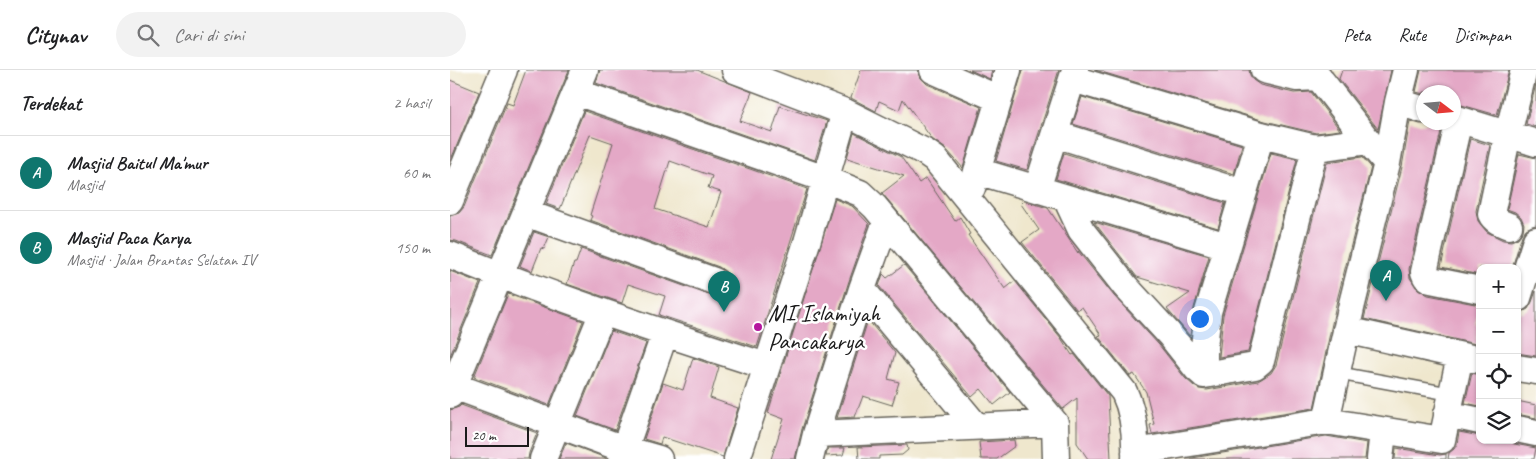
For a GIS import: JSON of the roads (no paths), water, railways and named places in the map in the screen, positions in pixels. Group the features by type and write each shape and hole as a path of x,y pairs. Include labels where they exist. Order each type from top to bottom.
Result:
{"street":[{"path":"450,201 504,70"},
{"path":"735,70 785,79 935,159 1124,392 1130,404 1132,414 1135,456 1197,451 1326,421 1383,431 1441,450 1449,404 1470,358 1346,330"},
{"path":"935,70 999,99"},
{"path":"968,198 1008,70"},
{"path":"1264,70 1298,78 1316,73 1387,163"},
{"path":"1326,421 1387,163 1406,70"},
{"path":"1038,189 1074,74 1261,135 1316,148 1368,141"},
{"path":"1509,226 1497,221 1492,217 1492,214 1521,74"},
{"path":"659,459 623,454 558,423 452,390 581,81 860,193 875,207 1055,423 1056,459"},
{"path":"1398,102 1416,108"},
{"path":"737,459 845,112"},
{"path":"1461,120 1536,143"},
{"path":"1454,130 1424,272 1426,277 1431,280 1476,289"},
{"path":"1055,134 1243,193"},
{"path":"1204,374 1204,347 1208,312 1261,135"},
{"path":"1066,198 1081,230 1125,286 1170,335 1197,369 1204,374 1255,366 1261,361 1316,148"},
{"path":"977,171 1228,246"},
{"path":"526,213 714,281"},
{"path":"810,459 816,434 862,289 886,222"},
{"path":"1524,299 1536,240"},
{"path":"450,255 500,276 766,366"},
{"path":"862,289 976,426"},
{"path":"543,459 603,312"},
{"path":"623,454 665,333"},
{"path":"1521,369 1536,372"},
{"path":"1449,404 1476,419"},
{"path":"816,434 1055,423"},
{"path":"1521,430 1536,433"},
{"path":"1380,459 1383,431"}],"lane":[{"path":"1337,373 1449,404"}],"place":[{"name":"Masjid Baitul Ma'mur","path":"1386,301"},
{"name":"Masjid Paca Karya","path":"724,312"},
{"name":"MI Islamiyah Pancakarya","path":"758,327"}]}
